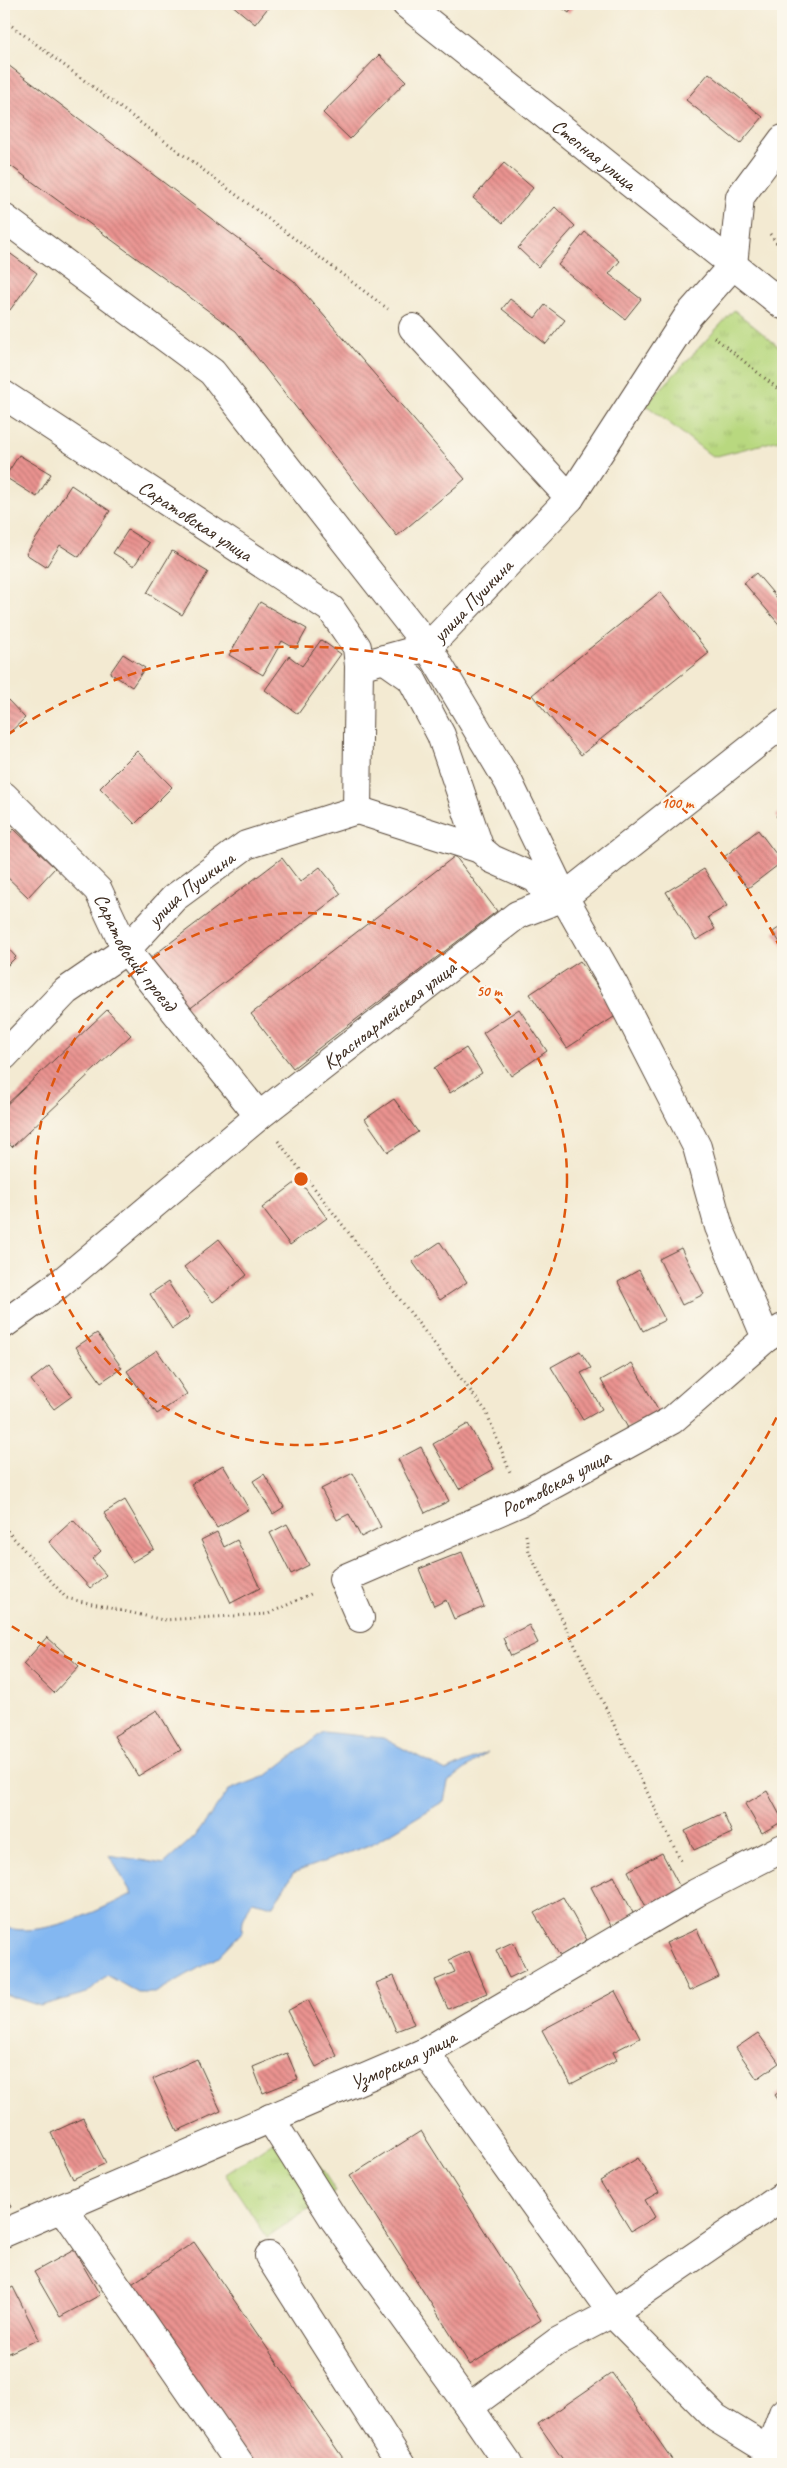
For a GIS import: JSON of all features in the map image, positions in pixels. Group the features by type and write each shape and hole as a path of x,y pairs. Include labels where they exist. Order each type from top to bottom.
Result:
{"street":[{"name":"Степная улица","path":"406,4 783,304"},
{"path":"733,265 740,197 783,139"},
{"path":"4,218 212,372 428,647 508,781 558,900 615,987 698,1146 718,1226 775,1333"},
{"name":"улица Пушкина","path":"371,663 428,647 570,498 688,316 733,265"},
{"path":"413,328 570,498"},
{"name":"Саратовская улица","path":"4,396 331,609 357,647 371,663"},
{"path":"480,849 441,735 411,678 371,663 357,810 480,849 492,859 537,880 558,900"},
{"name":"Красноармейская улица","path":"4,1324 58,1284 259,1116 517,915 558,900 783,722"},
{"name":"Саратовский проезд","path":"4,796 98,890 126,950 259,1116"},
{"name":"улица Пушкина","path":"4,1056 66,991 126,950 174,898 246,844 357,810"},
{"name":"Ростовская улица","path":"343,1579 522,1502 672,1420 775,1333"},
{"path":"343,1579 360,1618"},
{"name":"Узморская улица","path":"4,2233 425,2052 696,1893 783,1848"},
{"path":"425,2052 612,2313 716,2418 773,2458 783,2413"},
{"path":"270,2118 333,2218 508,2464"},
{"path":"469,2407 557,2342 612,2313 783,2196"},
{"path":"63,2208 240,2464"},
{"path":"269,2256 401,2464"}],"path":[{"path":"4,20 413,328"},
{"path":"770,224 770,233 783,251"},
{"path":"688,316 783,393"},
{"path":"259,1116 486,1411 522,1502 529,1552 696,1893"},
{"path":"4,1527 66,1598 163,1620 268,1614 343,1579"}],"green space":[{"path":"734,310 783,350 783,439 713,457 646,405"},
{"path":"294,2128 336,2191 267,2237 225,2174"}],"water":[{"path":"323,1732 383,1738 446,1771 488,1752 448,1782 444,1801 372,1844 293,1873 273,1906 252,1901 243,1920 242,1932 218,1957 155,1993 138,1993 107,1975 87,1993 40,2006 4,1994 4,1927 19,1930 52,1926 86,1915 132,1894 109,1855 164,1864 196,1835 229,1790 266,1776"}],"building":[{"path":"231,4 271,4 255,24"},
{"path":"557,4 575,4 569,13"},
{"path":"379,55 406,81 350,139 323,113"},
{"path":"4,62 294,281 465,479 397,536 236,331 4,161"},
{"path":"709,73 763,117 740,144 686,100"},
{"path":"504,163 533,188 503,223 473,198"},
{"path":"555,207 575,226 538,267 518,248"},
{"path":"585,232 620,261 609,274 641,299 625,319 558,265"},
{"path":"8,252 37,273 10,310 4,306 4,258"},
{"path":"510,299 535,318 545,305 565,320 546,344 502,309"},
{"path":"19,455 51,474 37,497 5,477"},
{"path":"71,485 110,511 79,557 60,545 46,567 26,554"},
{"path":"128,530 149,543 134,566 113,553"},
{"path":"172,551 208,572 182,615 147,593"},
{"path":"756,573 783,605 783,629 744,583"},
{"path":"660,592 709,653 581,755 532,695"},
{"path":"260,602 307,629 296,649 282,641 263,675 229,655"},
{"path":"321,640 341,654 298,714 265,690 289,656 302,666"},
{"path":"123,654 145,668 132,687 110,673"},
{"path":"8,700 25,718 5,737 4,704"},
{"path":"137,751 172,787 135,824 100,788"},
{"path":"783,810 783,824 776,816"},
{"path":"14,829 55,868 28,897 4,874 4,840"},
{"path":"758,830 782,862 748,888 724,857"},
{"path":"455,856 497,911 293,1068 251,1014"},
{"path":"282,858 300,882 320,867 341,894 188,1010 149,959"},
{"path":"704,869 727,906 708,917 715,929 696,940 666,892"},
{"path":"783,925 783,947 773,932"},
{"path":"4,944 16,957 4,969"},
{"path":"580,961 617,1015 567,1048 530,994"},
{"path":"519,1009 547,1051 511,1076 483,1033"},
{"path":"107,1010 131,1035 12,1147 4,1138 4,1107"},
{"path":"466,1048 482,1073 450,1093 434,1068"},
{"path":"394,1099 418,1132 388,1152 365,1119"},
{"path":"299,1180 327,1218 290,1245 262,1208"},
{"path":"219,1239 247,1275 213,1302 184,1267"},
{"path":"440,1242 467,1282 440,1300 412,1261"},
{"path":"681,1248 704,1294 682,1305 659,1259"},
{"path":"639,1270 665,1320 643,1331 618,1282"},
{"path":"168,1282 190,1317 172,1329 150,1294"},
{"path":"97,1333 122,1368 101,1382 76,1347"},
{"path":"157,1350 187,1394 157,1414 127,1371"},
{"path":"580,1351 591,1368 581,1373 602,1409 583,1420 551,1367"},
{"path":"632,1363 659,1412 628,1428 601,1380"},
{"path":"49,1366 72,1396 54,1409 31,1380"},
{"path":"468,1424 494,1469 459,1489 433,1444"},
{"path":"421,1447 449,1501 425,1513 398,1459"},
{"path":"223,1465 249,1509 217,1528 191,1484"},
{"path":"353,1473 381,1527 361,1537 349,1514 337,1520 321,1489"},
{"path":"264,1474 284,1507 273,1514 253,1481"},
{"path":"125,1500 154,1549 132,1562 104,1513"},
{"path":"73,1520 101,1551 92,1559 106,1575 90,1588 49,1542"},
{"path":"287,1524 309,1565 291,1574 270,1533"},
{"path":"217,1532 224,1547 237,1540 260,1588 231,1603 201,1540"},
{"path":"462,1552 484,1607 454,1619 446,1600 434,1606 419,1569"},
{"path":"529,1625 538,1643 511,1656 503,1638"},
{"path":"47,1637 79,1666 54,1693 23,1664"},
{"path":"157,1710 181,1750 138,1776 114,1736"},
{"path":"767,1791 783,1821 762,1833 745,1804"},
{"path":"723,1813 732,1833 694,1850 685,1831"},
{"path":"662,1853 682,1891 647,1909 628,1871"},
{"path":"614,1876 634,1915 611,1926 591,1887"},
{"path":"563,1897 587,1940 560,1956 534,1913"},
{"path":"697,1929 719,1977 689,1991 666,1943"},
{"path":"513,1942 526,1970 509,1978 496,1950"},
{"path":"469,1951 487,1993 448,2009 435,1980 455,1972 449,1960"},
{"path":"394,1976 414,2024 396,2031 376,1983"},
{"path":"615,1991 640,2038 613,2052 617,2060 571,2084 542,2030"},
{"path":"308,2000 337,2056 316,2067 287,2011"},
{"path":"758,2033 779,2063 757,2079 736,2048"},
{"path":"287,2053 298,2079 263,2093 253,2067"},
{"path":"197,2059 221,2111 177,2131 153,2079"},
{"path":"783,2089 783,2106 775,2095"},
{"path":"83,2118 106,2163 73,2179 51,2133"},
{"path":"421,2131 541,2320 470,2365 350,2176"},
{"path":"638,2158 659,2192 645,2200 655,2217 631,2231 600,2181"},
{"path":"4,2191 11,2207 4,2210"},
{"path":"194,2242 347,2464 230,2464 114,2296"},
{"path":"74,2250 100,2295 60,2317 34,2272"},
{"path":"13,2287 39,2339 7,2354 4,2349 4,2292"},
{"path":"612,2373 675,2464 566,2464 538,2424"}]}
